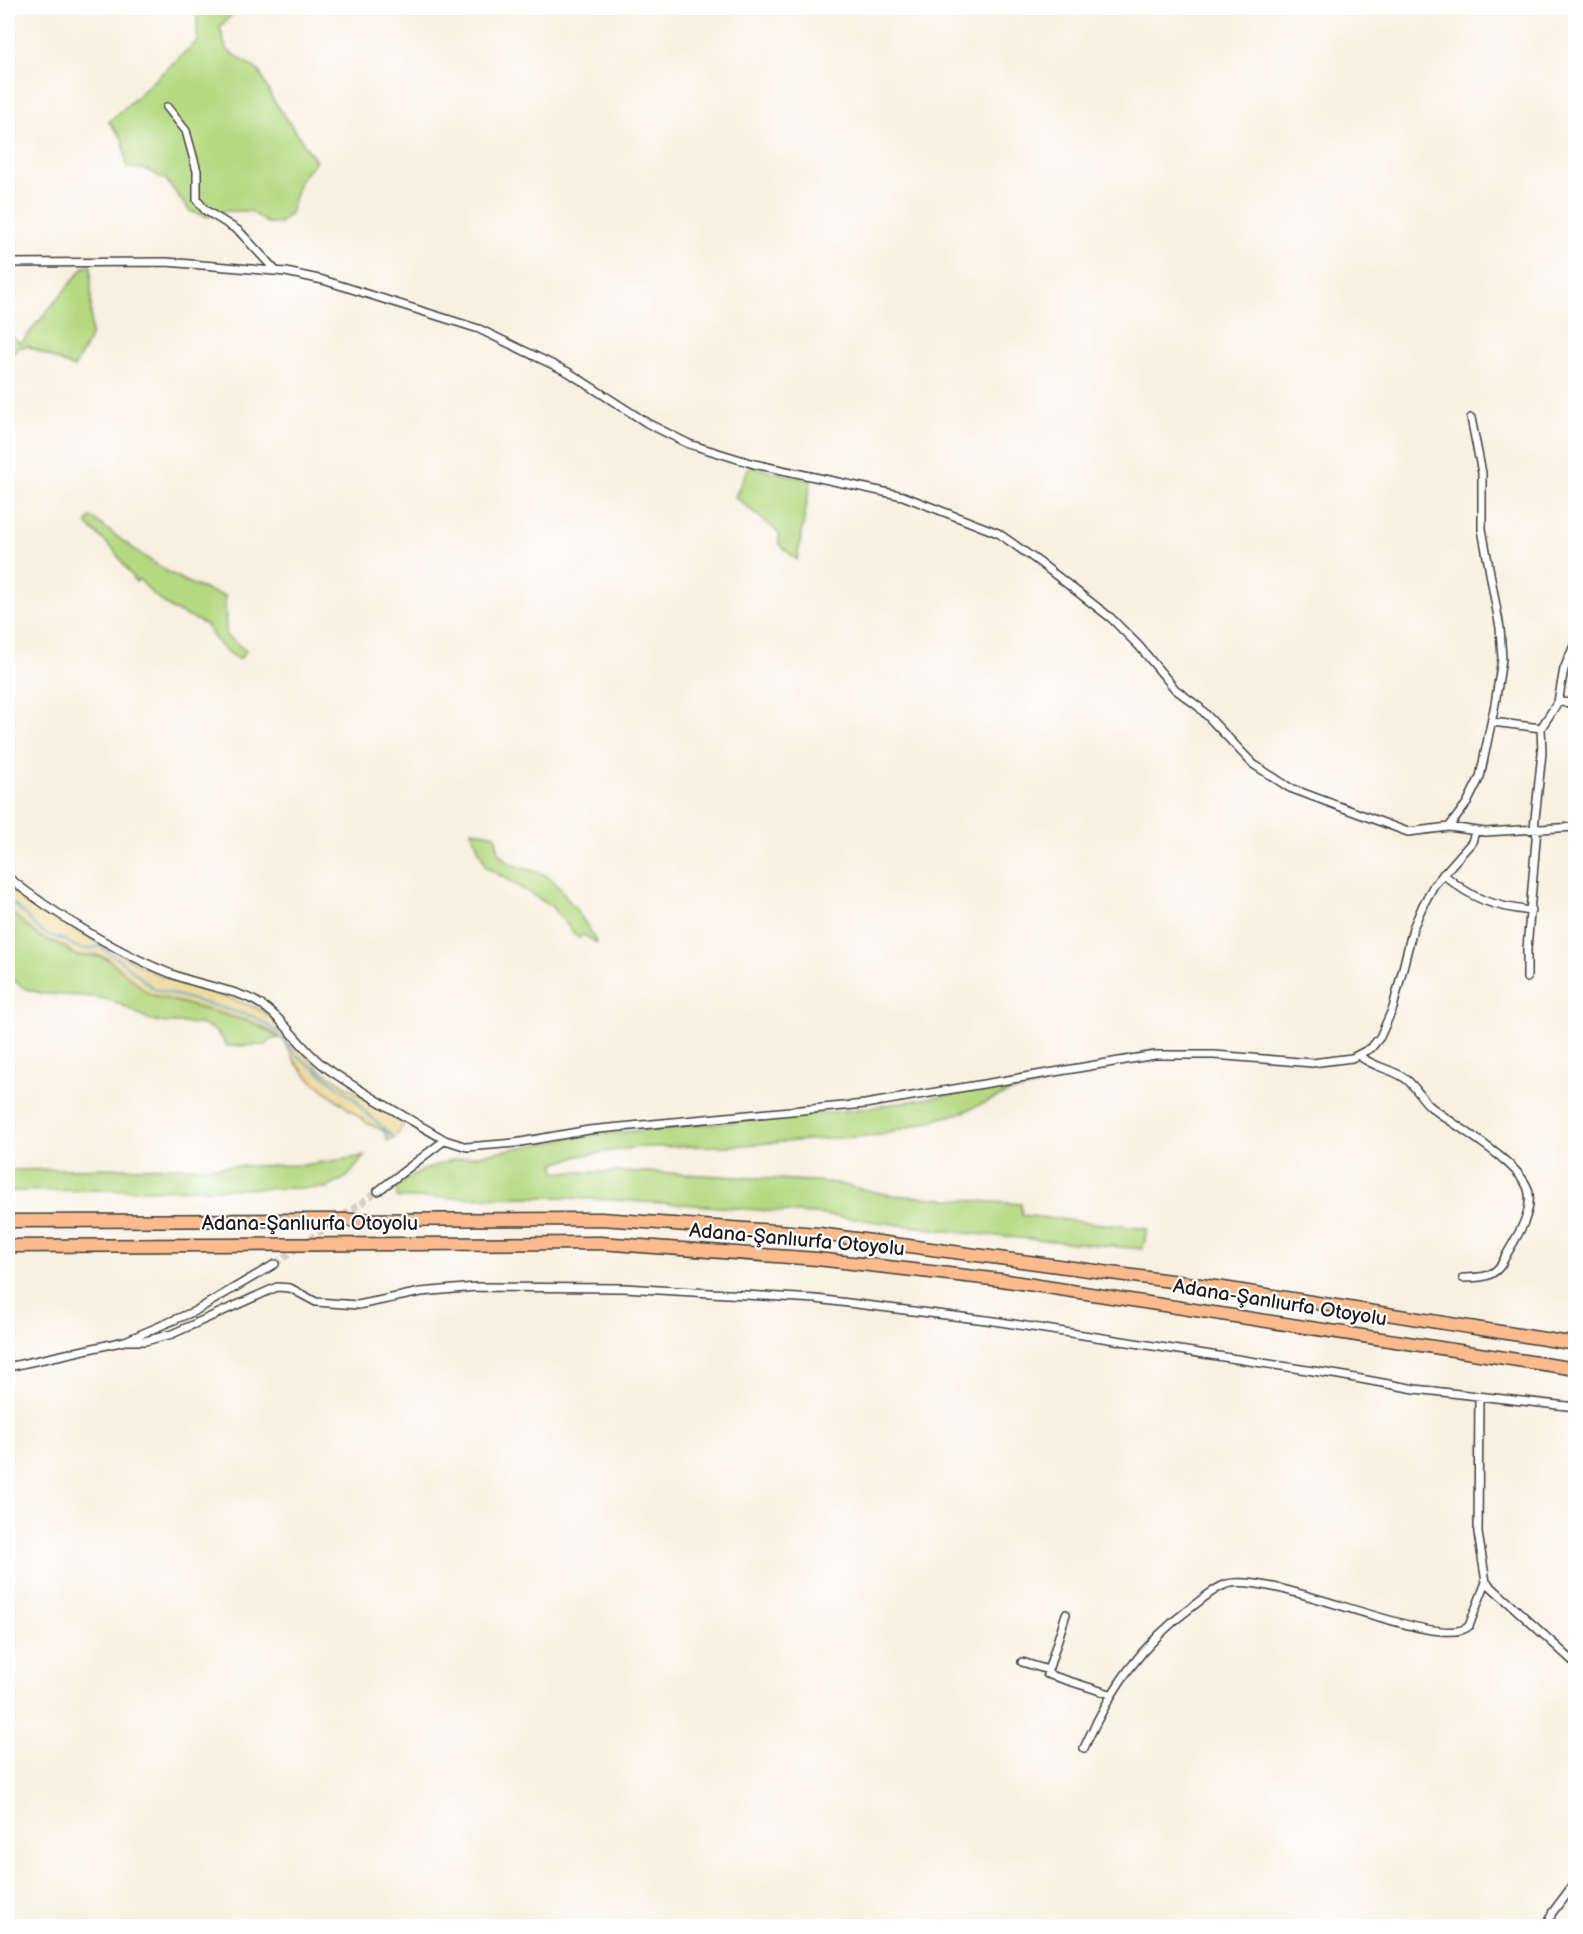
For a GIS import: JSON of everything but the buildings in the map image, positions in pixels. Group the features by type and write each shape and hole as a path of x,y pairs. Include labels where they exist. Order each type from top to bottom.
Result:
{"highway":[{"name":"Adana-Şanlıurfa Otoyolu","path":"8,1221 601,1219 808,1233 1153,1278 1575,1344"},
{"name":"Adana-Şanlıurfa Otoyolu","path":"8,1245 600,1244 817,1259 1001,1280 1575,1370"}],"street":[{"path":"167,106 186,131 197,171 197,200 205,210 239,231 275,271"},
{"path":"8,263 166,262 275,271 323,280 490,333 568,372 653,427 708,451 780,470 885,490 921,501 988,529 1039,562 1111,618 1175,688 1199,707 1253,764 1268,775 1306,794 1393,829 1420,832 1449,827 1475,832 1575,827"},
{"path":"1449,827 1476,786 1501,674 1501,644 1484,548 1482,473 1471,418"},
{"path":"1527,978 1535,828 1542,753 1541,728 1558,702 1564,669 1575,641"},
{"path":"1558,702 1575,703"},
{"path":"1492,722 1541,728"},
{"path":"8,877 60,915 159,968 190,981 244,996 261,1005 277,1017 327,1069 445,1140 467,1147 516,1143 613,1128 865,1104 1155,1055 1214,1055 1312,1064 1334,1062 1358,1055 1371,1048 1380,1037 1393,1008 1413,928 1434,885 1472,842 1475,832"},
{"path":"1443,874 1461,890 1494,906 1531,911"},
{"path":"1358,1055 1375,1067 1404,1077 1433,1108 1483,1142 1527,1183 1530,1200 1527,1214 1501,1265 1495,1273 1487,1276 1463,1278"},
{"path":"378,1191 445,1140"},
{"path":"8,1367 125,1341 195,1311 274,1264"},
{"path":"125,1341 145,1341 172,1334 277,1287 290,1288 316,1302 358,1305 454,1288 696,1291 816,1299 994,1321 1415,1389 1575,1407"},
{"path":"1084,1748 1110,1694 1164,1628 1224,1585 1244,1582 1454,1634 1469,1626 1486,1582 1478,1533 1479,1396"},
{"path":"1486,1582 1575,1664"},
{"path":"1066,1614 1047,1674 1110,1694"},
{"path":"1022,1662 1048,1670"},
{"path":"1547,1926 1552,1913 1575,1881"}],"green space":[{"path":"197,8 232,8 235,11 220,27 226,49 259,71 272,98 316,161 300,180 290,214 280,223 267,223 250,211 226,211 208,217 190,211 166,180 147,170 127,167 122,138 109,122 197,41"},
{"path":"91,266 91,336 74,368 28,346 18,348 8,359 8,334 21,343 84,267"},
{"path":"749,466 811,480 797,560 779,544 779,533 735,497"},
{"path":"91,517 170,573 225,596 226,635 246,651 239,660 220,646 205,624 172,609 139,579 136,582 113,549 86,524"},
{"path":"471,830 496,835 502,856 508,862 550,878 575,909 596,943 584,935 578,938 551,906 486,867"},
{"path":"8,910 40,937 64,946 70,953 101,957 113,962 149,994 252,1022 279,1038 270,1040 266,1045 227,1046 221,1036 206,1026 159,1022 115,1002 99,998 46,994 27,989 8,976"},
{"path":"1037,1081 1038,1086 1010,1092 963,1112 881,1135 728,1146 638,1147 579,1156 554,1164 557,1172 649,1172 828,1182 890,1195 1021,1204 1022,1215 1147,1229 1143,1249 964,1233 824,1215 681,1204 557,1197 397,1198 396,1186 423,1170 452,1160 583,1136 854,1110"},
{"path":"365,1156 347,1177 327,1188 8,1191 8,1170 303,1165"}],"sand":[{"path":"8,884 62,922 158,975 258,1008 274,1020 319,1069 404,1123 398,1134 388,1141 384,1131 367,1123 310,1079 296,1063 285,1042 275,1034 252,1022 149,994 107,958 96,955 76,956 64,946 40,937 8,910"}],"waterway":[{"path":"8,901 18,907 42,932 83,949 98,946 120,960 154,989 254,1017 283,1035 294,1053 357,1101 362,1109 392,1136"}],"tunnel":[{"path":"275,1264 378,1191"}]}
